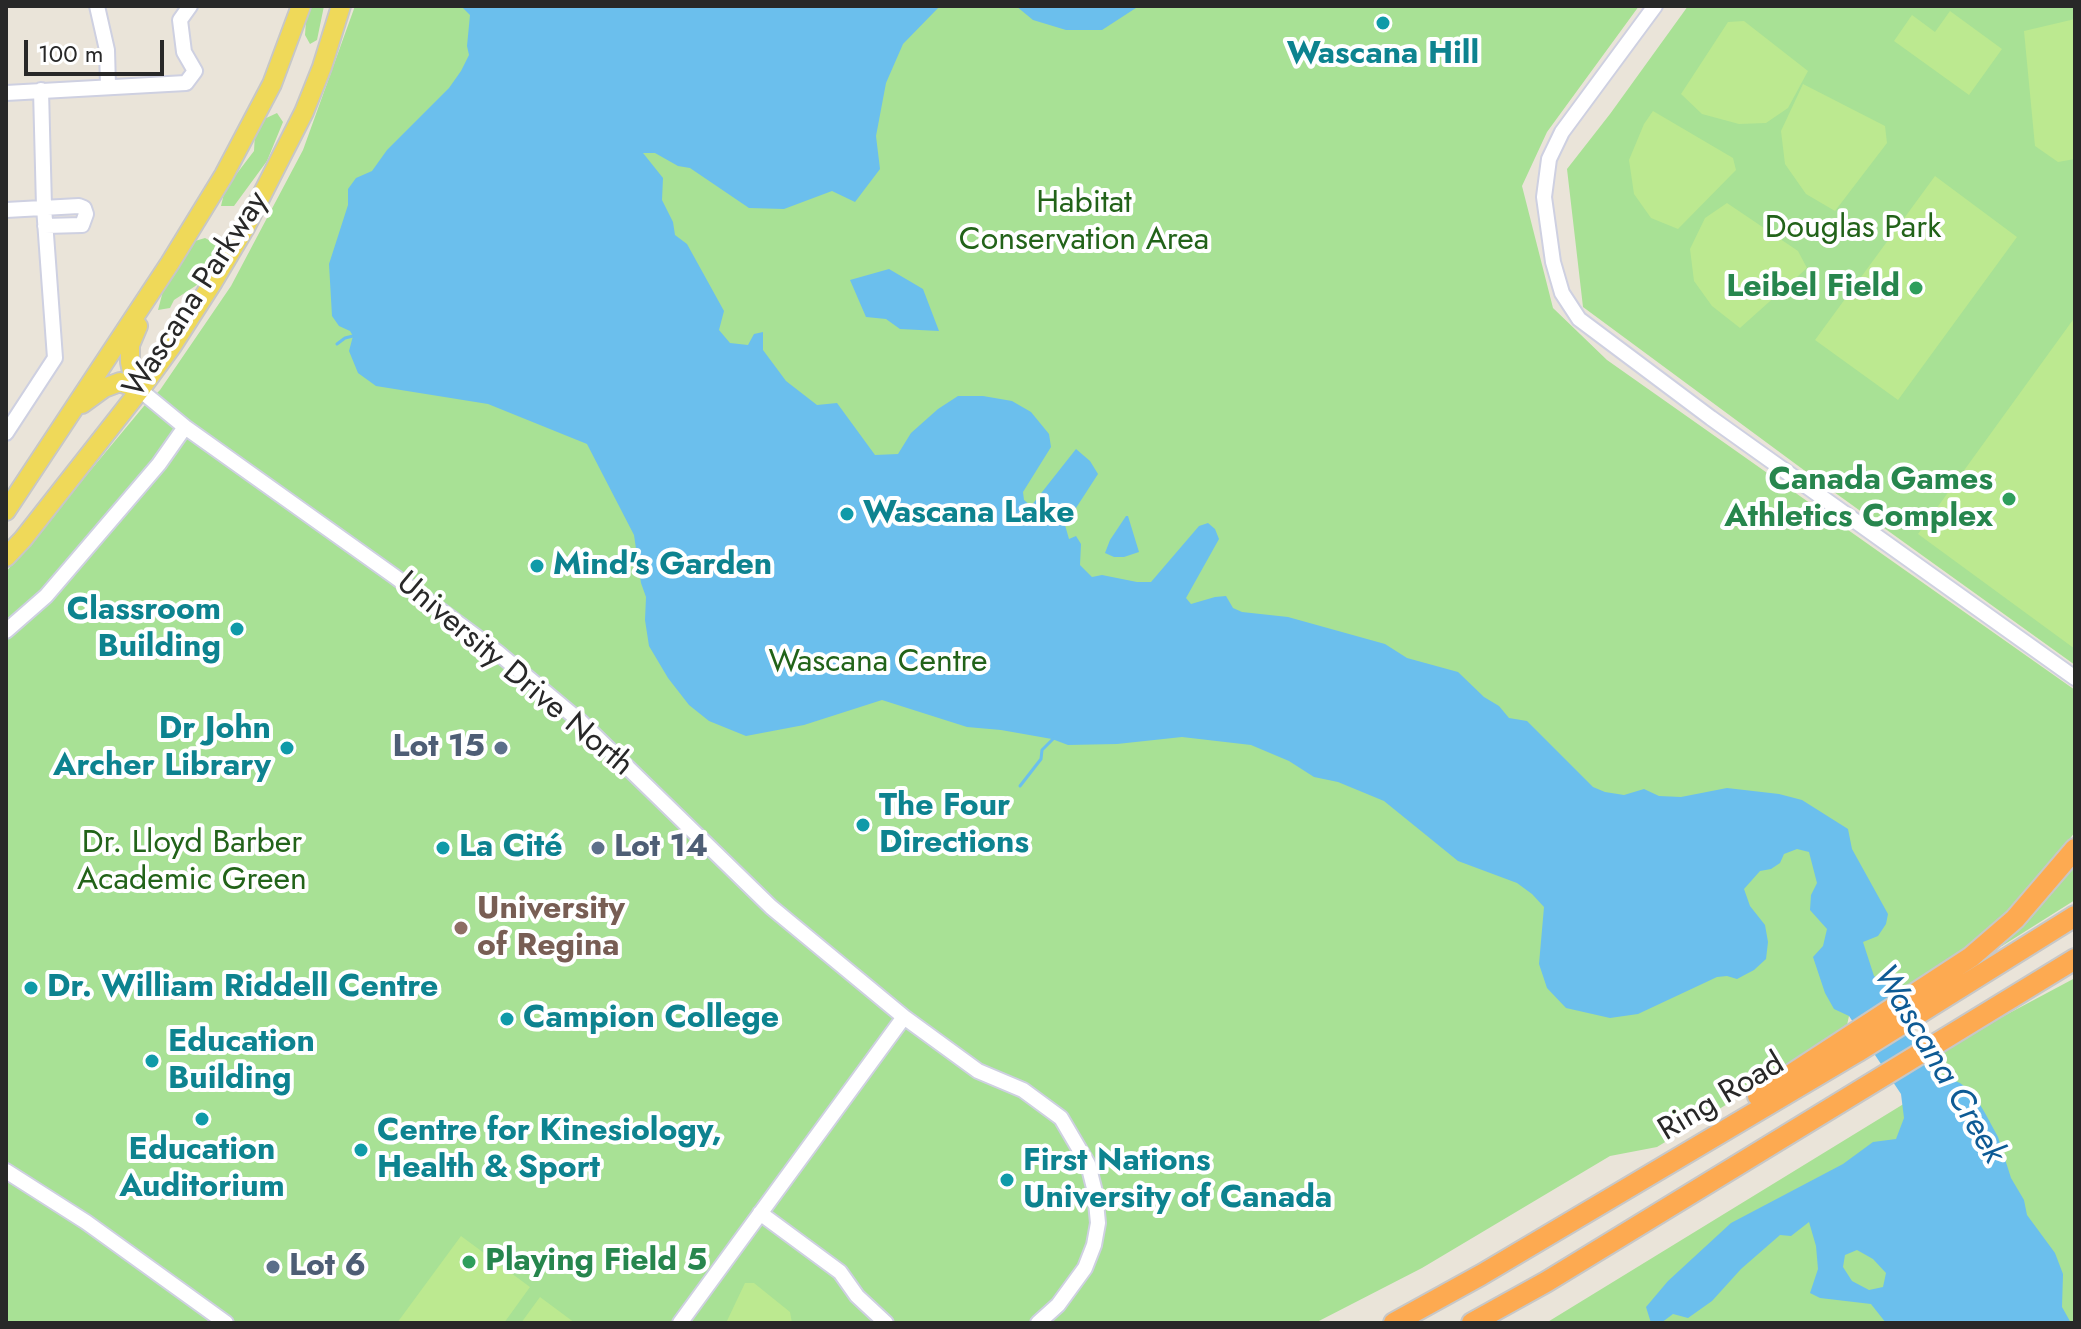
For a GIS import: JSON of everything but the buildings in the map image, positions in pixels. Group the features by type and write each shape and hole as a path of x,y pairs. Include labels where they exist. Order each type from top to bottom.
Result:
{"highway":[{"path":"1911,1008 1993,940 2075,849"},
{"path":"1394,1323 1481,1275 1911,1008 2075,916"},
{"name":"Ring Road","path":"1472,1323 1546,1282 2075,962"}],"main road":[{"name":"Wascana Parkway","path":"6,511 170,263 251,126 272,84 301,6"},
{"name":"Wascana Parkway","path":"6,557 140,390 213,282 304,112 341,6"},
{"path":"140,390 133,377 130,345 170,263"},
{"path":"74,410 104,388 120,382 140,390"}],"street":[{"path":"97,6 107,50 108,86"},
{"path":"6,93 186,83 195,71 184,52 180,20 190,6"},
{"path":"1655,6 1555,145 1546,172 1544,197 1553,262 1562,293 1579,319 1711,418 2075,678"},
{"path":"6,433 55,358 44,207 41,90"},
{"path":"6,210 84,208 86,214 82,225 45,226"},
{"name":"University Drive North","path":"140,390 185,427 497,652 581,722 771,907 904,1017 978,1071 1023,1090 1061,1118 1088,1164 1098,1223 1094,1245 1075,1283 1058,1305 1038,1323"},
{"path":"6,631 46,596 159,464 185,427"},
{"path":"680,1323 904,1017"},
{"path":"6,1171 176,1284 226,1323"},
{"path":"760,1213 840,1272 857,1296 886,1323"}],"green space":[{"path":"307,6 324,6 317,40 310,44 305,35"},
{"name":"Wascana Centre","path":"355,6 1639,6 1547,132 1522,186 1553,308 1607,360 2075,690 2075,832 1992,932 1901,997 1897,992 1888,994 1849,1016 1847,1025 1850,1029 1657,1147 1610,1156 1422,1268 1315,1323 6,1323 6,572 160,390 231,286 303,150"},
{"name":"Douglas Park","path":"1688,6 2075,6 2075,665 1583,307 1567,169"},
{"path":"1950,11 2002,49 1969,95 1894,41 1912,15 1935,32"},
{"path":"2075,19 2075,159 2058,162 2035,146 2024,31"},
{"path":"1744,21 1808,71 1788,108 1766,123 1739,124 1702,114 1681,94 1728,22"},
{"path":"1803,84 1885,126 1887,143 1835,211 1806,194 1785,164 1781,131"},
{"path":"1653,111 1733,158 1736,170 1678,229 1651,218 1634,194 1629,160"},
{"path":"277,113 283,122 267,161 234,206 221,206 225,189 254,151 255,133 262,120"},
{"name":"Leibel Field","path":"1935,176 2017,237 1898,400 1815,340"},
{"path":"1727,203 1798,251 1807,268 1740,328 1712,306 1694,281 1690,249 1705,218"},
{"path":"205,238 217,244 203,281 174,300 170,308 158,310 163,291 195,241"},
{"name":"Canada Games Athletics Complex","path":"2075,317 2075,649 1918,534"},
{"path":"2075,858 2075,900 2002,946 1998,939"},
{"path":"2075,978 2075,1323 1546,1323 1946,1078 1937,1073 1927,1057"},
{"name":"Playing Field 5","path":"461,1236 530,1287 504,1323 397,1323"},
{"path":"745,1283 754,1283 790,1312 792,1323 726,1323"},
{"path":"540,1297 575,1323 521,1323"}],"water":[{"name":"Wascana Lake","path":"461,6 940,6 903,44 886,83 876,136 880,169 855,202 832,191 784,209 749,208 690,168 678,166 655,153 643,153 663,178 662,200 673,222 675,235 687,244 724,311 719,330 730,343 748,345 754,334 763,332 763,350 786,381 817,405 837,403 875,455 898,454 911,433 958,396 1012,401 1031,412 1049,434 1051,447 1023,492 1024,500 1031,506 1076,449 1090,461 1098,474 1065,525 1069,539 1076,536 1081,544 1080,565 1092,577 1102,575 1151,582 1199,526 1208,523 1219,539 1186,598 1191,604 1226,596 1233,608 1242,612 1288,617 1385,644 1407,658 1458,672 1509,718 1527,721 1593,787 1605,792 1624,795 1644,789 1659,796 1681,797 1727,788 1779,794 1802,800 1848,829 1852,849 1888,914 1878,936 1863,942 1874,976 1887,985 1889,1001 1937,1073 1960,1083 1973,1093 1985,1113 1998,1137 2011,1178 2024,1200 2027,1215 2055,1253 2063,1274 2062,1307 2071,1323 1886,1323 1871,1304 1820,1298 1810,1293 1818,1269 1809,1222 1791,1236 1780,1235 1741,1269 1712,1301 1688,1318 1673,1314 1661,1323 1651,1323 1646,1307 1668,1281 1731,1223 1843,1164 1873,1142 1896,1139 1904,1118 1901,1094 1849,1016 1834,1009 1825,993 1813,957 1823,946 1827,929 1810,910 1811,895 1817,883 1809,852 1797,849 1784,854 1780,863 1760,871 1744,889 1750,906 1765,925 1768,942 1766,959 1754,970 1737,979 1717,977 1638,1014 1610,1018 1566,1008 1547,988 1539,964 1544,907 1532,894 1517,883 1458,861 1384,801 1338,782 1314,777 1289,761 1251,745 1182,737 1117,744 1068,745 1052,739 967,727 882,700 804,725 746,736 709,721 689,705 649,646 645,620 646,597 634,535 587,444 488,404 376,386 358,373 349,351 353,336 339,326 332,316 329,264 348,205 348,189 356,178 372,171 387,150 449,88 461,71 469,55 470,15","holes":["1857,1250 1873,1259 1886,1273 1883,1287 1869,1290 1852,1281 1843,1267 1845,1255"]},
{"path":"1016,6 1139,6 1102,30 1066,30 1033,20"},
{"path":"889,269 923,289 939,331 900,329 886,319 866,317 850,280"},
{"path":"1126,516 1139,552 1114,557 1105,553"}],"waterway":[{"path":"337,344 353,336"},
{"path":"1020,786 1041,759 1042,750 1053,739"}],"place":[{"name":"Wascana Hill","path":"1383,23"},
{"name":"Leibel Field","path":"1916,288"},
{"name":"Canada Games Athletics Complex","path":"2009,499"},
{"name":"Wascana Lake","path":"847,514"},
{"name":"Mind's Garden","path":"537,566"},
{"name":"Classroom Building","path":"237,629"},
{"name":"Dr John Archer Library","path":"287,748"},
{"name":"Lot 15","path":"501,748"},
{"name":"The Four Directions","path":"863,825"},
{"name":"La Cité","path":"443,848"},
{"name":"Lot 14","path":"598,848"},
{"name":"University of Regina","path":"461,928"},
{"name":"Dr. William Riddell Centre","path":"31,988"},
{"name":"Campion College","path":"507,1019"},
{"name":"Education Building","path":"152,1061"},
{"name":"Education Auditorium","path":"202,1119"},
{"name":"Centre for Kinesiology, Health & Sport","path":"361,1150"},
{"name":"First Nations University of Canada","path":"1007,1180"},
{"name":"Playing Field 5","path":"469,1262"},
{"name":"Lot 6","path":"273,1267"}],"park label":[{"name":"Habitat Conservation Area","path":"1084,222"},
{"name":"Dr. Lloyd Barber Academic Green","path":"192,862"}],"water label":[{"name":"Wascana Creek","path":"1938,1065"}]}
